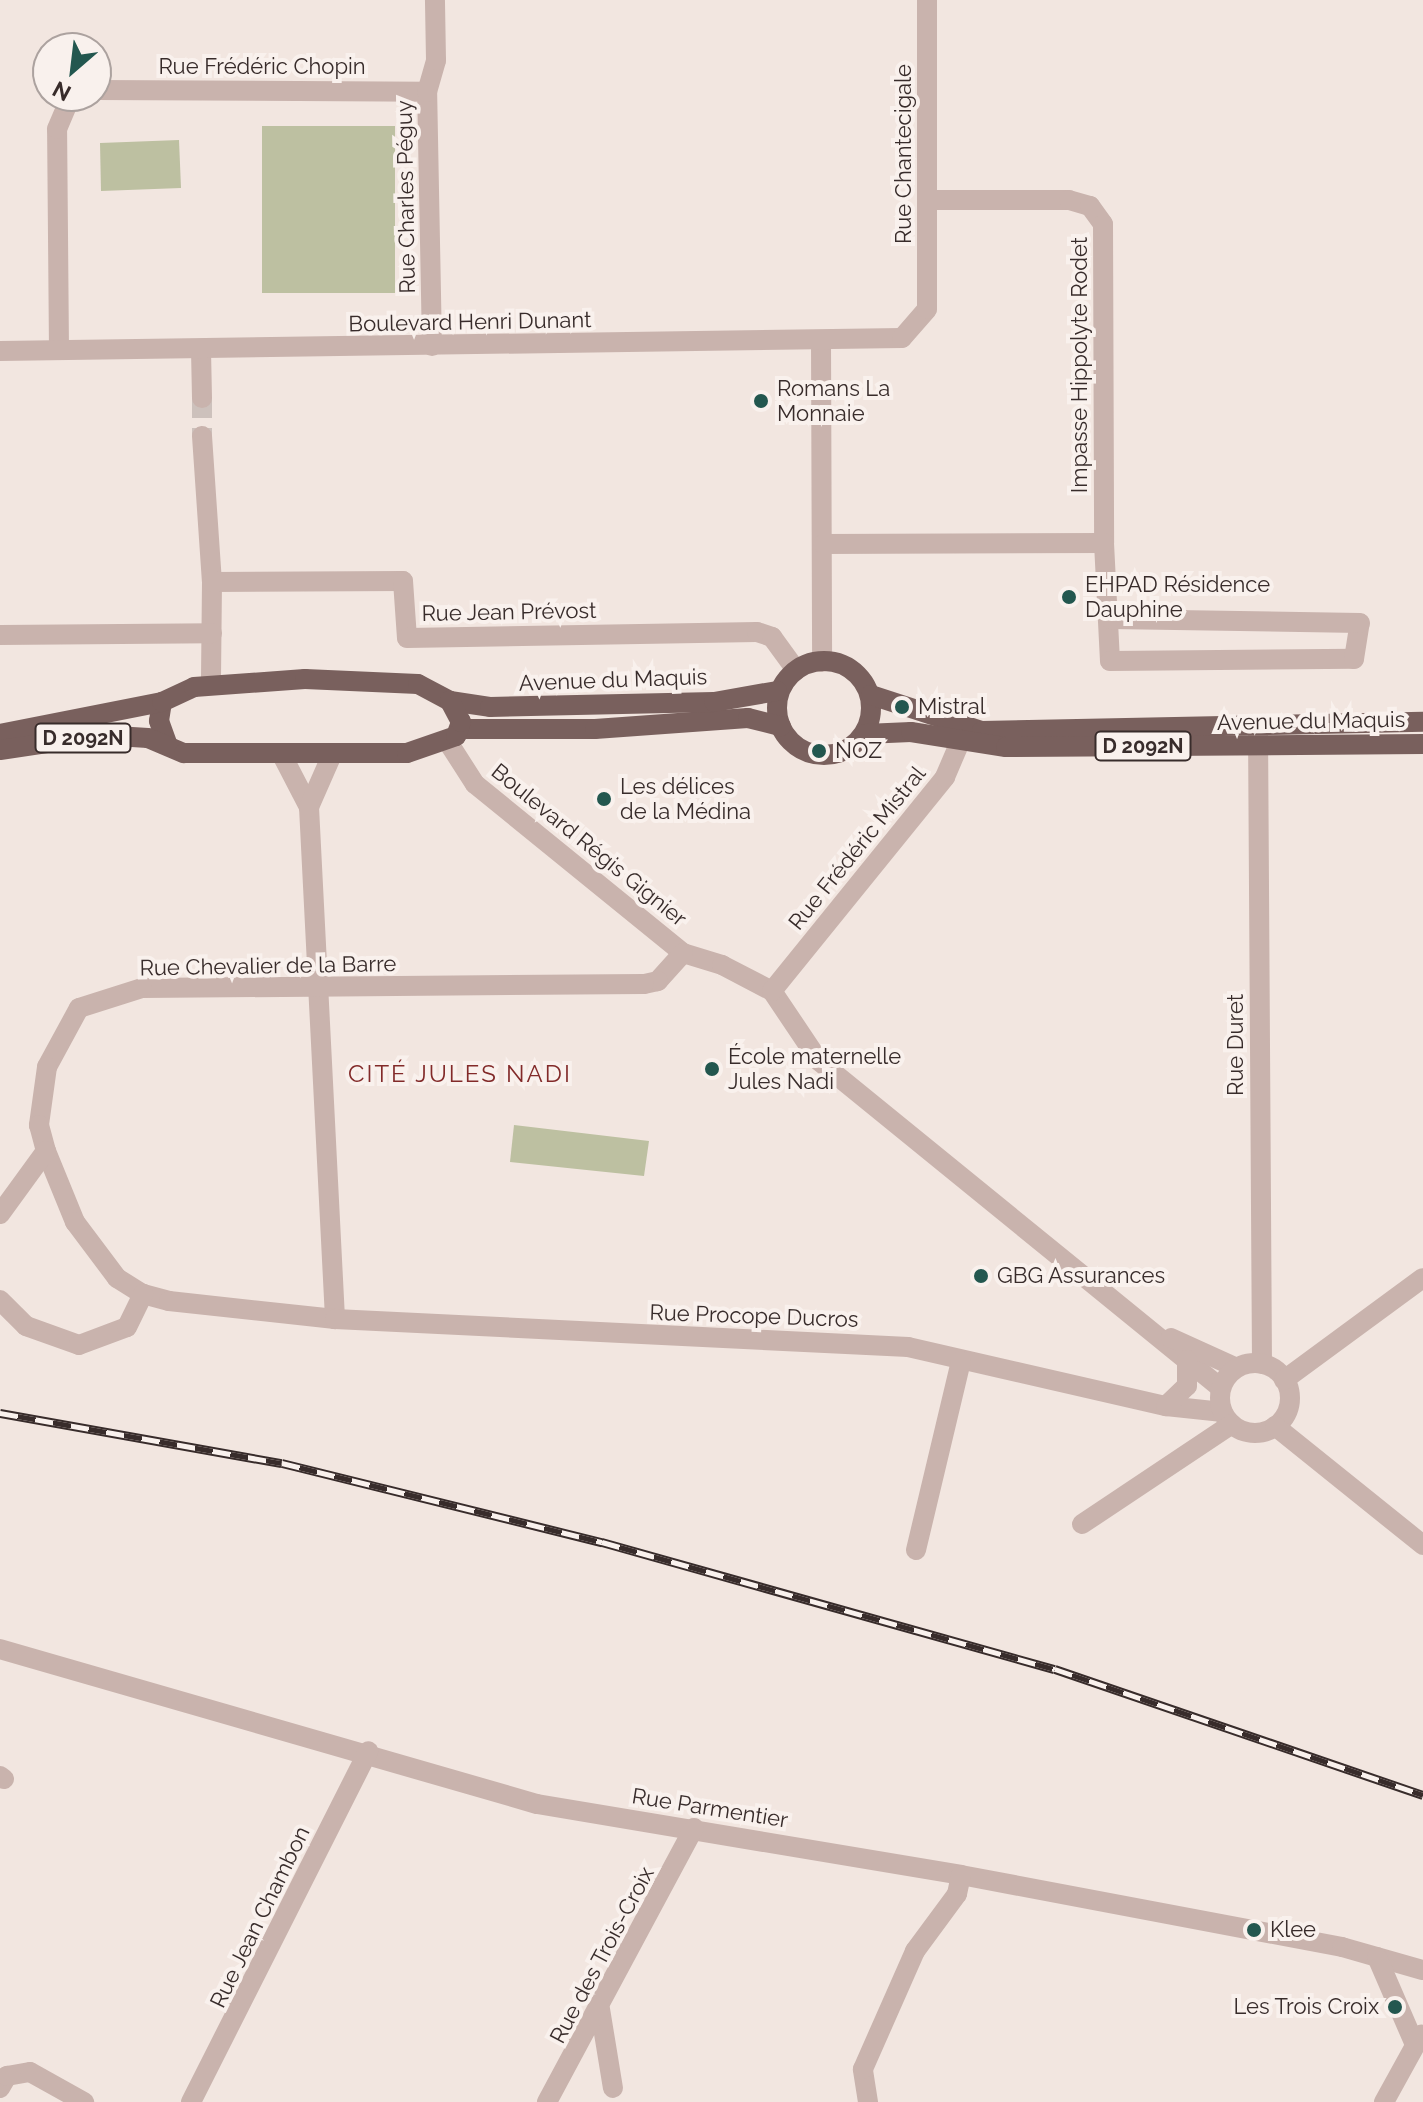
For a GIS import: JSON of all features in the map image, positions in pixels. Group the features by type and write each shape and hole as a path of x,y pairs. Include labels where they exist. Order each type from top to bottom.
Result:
{"main road":[{"path":"781,726 777,691 796,670 822,662"},
{"name":"Avenue du Maquis","path":"822,662 854,673 871,695 965,735 1006,747 1423,744"},
{"name":"Avenue du Maquis","path":"0,734 162,702 181,690 211,685 383,679 418,684 450,701 490,707 714,702 777,691"},
{"path":"865,734 873,708 871,695"},
{"path":"450,701 454,736"},
{"path":"162,702 159,721 167,743"},
{"name":"Avenue du Maquis","path":"0,750 100,735 167,743 184,753 331,757 407,753 454,736 748,718 781,726 793,742 823,754 865,734 911,732 965,735 1423,722"}],"street":[{"name":"Rue Charles Péguy","path":"432,346 427,92 436,60 435,0"},
{"name":"Rue Chantecigale","path":"927,0 931,200 927,309"},
{"name":"Rue Frédéric Chopin","path":"112,90 427,92"},
{"path":"59,350 57,129 64,112"},
{"name":"Impasse Hippolyte Rodet","path":"931,200 1069,200 1090,206 1103,224 1104,543 1110,661 1354,659 1360,623 1110,619"},
{"name":"Boulevard Henri Dunant","path":"0,351 902,338 927,309"},
{"path":"821,341 822,662"},
{"path":"201,350 202,398"},
{"path":"202,436 212,582 211,685"},
{"path":"823,544 1104,543"},
{"name":"Rue Jean Prévost","path":"212,582 403,581 407,638 757,632 772,637 796,670"},
{"path":"0,635 212,633"},
{"name":"Rue Duret","path":"1258,725 1262,1364"},
{"name":"Rue Frédéric Mistral","path":"772,991 945,777 965,735"},
{"name":"Boulevard Régis Gignier","path":"454,736 457,762 475,784 683,953 722,965 772,991 819,1061 1155,1331 1221,1388"},
{"path":"282,755 309,807 335,1319"},
{"path":"309,807 331,757"},
{"name":"Rue Chevalier de la Barre","path":"335,1319 143,1294 117,1278 75,1222 46,1151 39,1125 47,1067 79,1008 142,988 318,989 644,984 658,981 683,953"},
{"path":"0,1214 46,1151"},
{"path":"1284,1380 1423,1278"},
{"path":"0,1300 26,1326 79,1345 127,1327 143,1294"},
{"name":"Rue Procope Ducros","path":"335,1319 688,1339 775,1337 908,1347 1227,1418"},
{"name":"Boulevard Régis Gignier","path":"1155,1331 1237,1368"},
{"path":"1166,1406 1187,1386 1187,1360"},
{"path":"916,1550 961,1361"},
{"path":"1262,1364 1284,1380 1290,1400 1275,1426 1253,1433 1227,1418 1221,1388 1237,1368 1262,1364"},
{"path":"1082,1524 1227,1418"},
{"path":"1275,1426 1423,1545"},
{"name":"Rue Parmentier","path":"0,1649 368,1751 537,1804 961,1875 1377,1957 1423,1970"},
{"name":"Rue Jean Chambon","path":"191,2102 236,2020 368,1751"},
{"name":"Rue des Trois-Croix","path":"547,2102 600,2009 694,1828"},
{"path":"868,2102 863,2069 915,1951 957,1894 961,1875"},
{"path":"1377,1957 1419,2038 1384,2102"},
{"path":"600,2009 613,2088"},
{"path":"0,2088 7,2076 30,2072 84,2102"}],"green space":[{"path":"262,126 395,126 395,293 262,293"},
{"path":"179,140 181,188 101,191 100,143"},
{"path":"514,1125 649,1141 644,1176 510,1162"}],"tunnel":[{"path":"202,398 202,436"}],"railway":[{"path":"0,1413 282,1463 602,1542 1055,1669 1423,1795"}],"place":[{"name":"Romans La Monnaie","path":"761,401"},
{"name":"EHPAD Résidence Dauphine","path":"1069,597"},
{"name":"Mistral","path":"902,707"},
{"name":"NOZ","path":"819,751"},
{"name":"Les délices de la Médina","path":"604,799"},
{"name":"École maternelle Jules Nadi","path":"712,1069"},
{"name":"GBG Assurances","path":"981,1276"},
{"name":"Klee","path":"1254,1930"},
{"name":"Les Trois Croix","path":"1395,2007"}],"district":[{"name":"CITÉ JULES NADI","path":"460,1074"}]}
